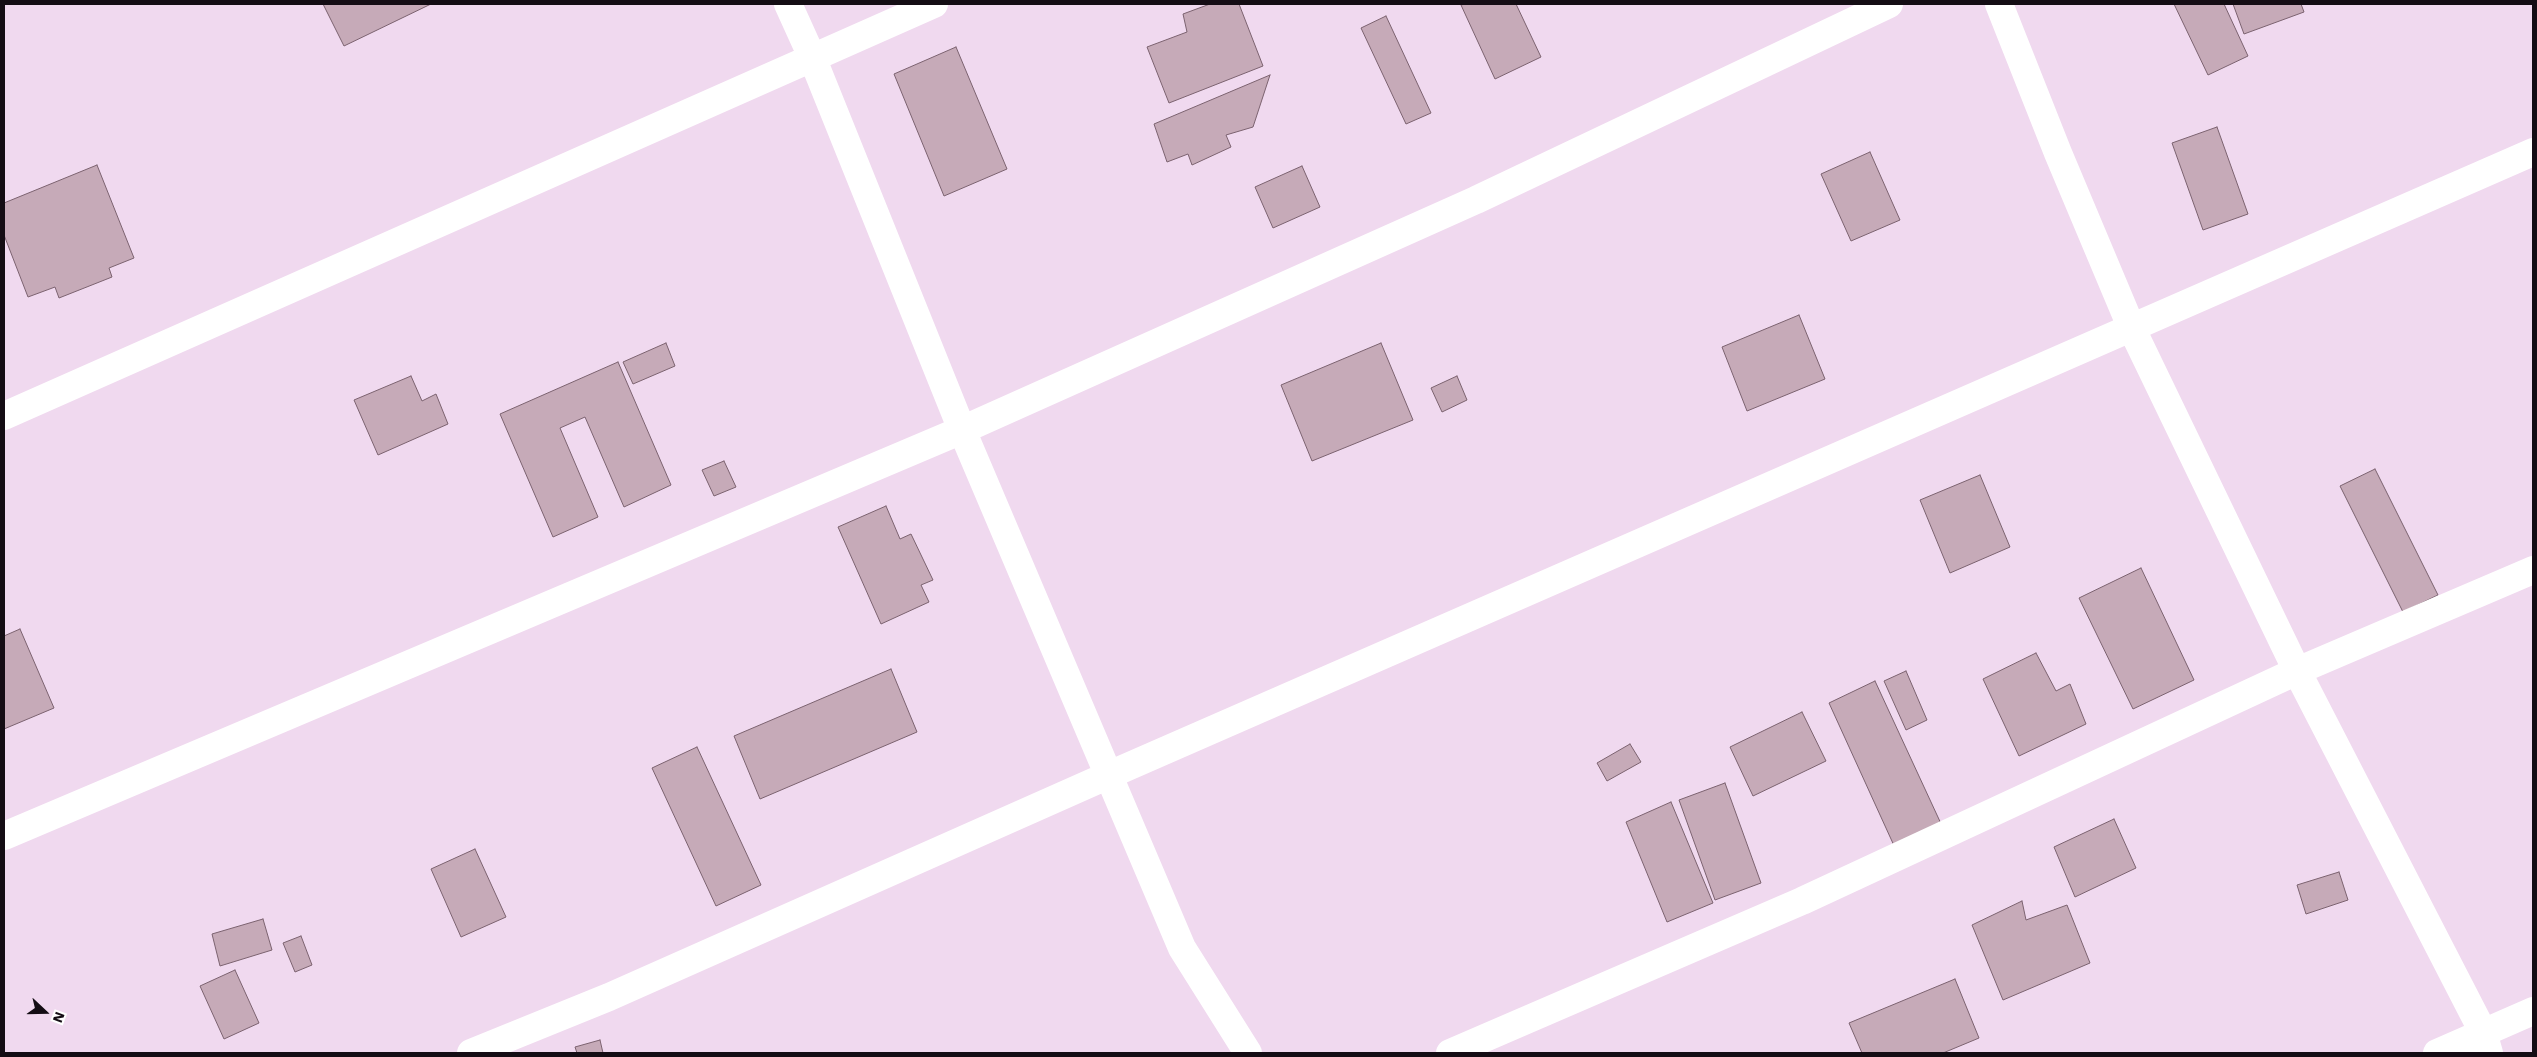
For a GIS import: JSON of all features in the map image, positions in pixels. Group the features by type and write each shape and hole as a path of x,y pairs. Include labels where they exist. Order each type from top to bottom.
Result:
{"street":[{"path":"788,4 812,57 962,430 1182,948 1248,1053"},
{"path":"4,416 934,4"},
{"path":"4,836 962,430 1476,200 1889,4"},
{"path":"1999,4 2058,153 2132,329 2297,671 2486,1043"},
{"path":"471,1053 609,997 1109,775 2533,152"},
{"path":"1450,1053 1802,901 2297,671 2533,570"},
{"path":"2437,1053 2486,1043 2533,1011"}],"building":[{"path":"323,4 431,4 344,46"},
{"path":"1210,4 1239,4 1263,66 1169,103 1147,47 1187,32 1183,14"},
{"path":"1516,4 1541,57 1495,79 1461,5"},
{"path":"2174,4 2224,4 2248,56 2208,75"},
{"path":"2233,4 2301,4 2304,12 2244,34"},
{"path":"1386,16 1431,113 1406,124 1361,28"},
{"path":"956,47 1007,169 944,196 894,74"},
{"path":"1270,75 1253,127 1226,135 1231,147 1192,165 1188,154 1167,162 1154,124"},
{"path":"2217,127 2248,214 2203,230 2172,143"},
{"path":"1870,152 1900,220 1851,241 1821,174"},
{"path":"97,165 134,258 109,268 112,277 59,298 55,287 28,297 4,235 4,203"},
{"path":"1302,166 1320,207 1273,228 1255,187"},
{"path":"1799,315 1825,379 1747,411 1722,347"},
{"path":"666,343 675,366 633,384 623,362"},
{"path":"1381,343 1413,420 1312,461 1281,385"},
{"path":"618,362 671,485 624,507 585,417 560,428 598,517 553,537 500,414"},
{"path":"411,376 422,401 436,394 448,424 378,455 354,400"},
{"path":"1457,376 1467,400 1442,412 1431,388"},
{"path":"724,461 736,487 714,496 702,470"},
{"path":"2375,469 2438,595 2403,612 2340,486"},
{"path":"1980,475 2010,547 1950,573 1920,500"},
{"path":"886,506 900,539 911,534 933,580 921,585 929,602 881,624 838,527"},
{"path":"2141,568 2194,680 2133,709 2079,598"},
{"path":"20,629 54,708 4,729 4,636"},
{"path":"2036,653 2056,691 2070,684 2086,724 2019,756 1983,679"},
{"path":"891,669 917,732 760,799 734,736"},
{"path":"1906,671 1927,720 1906,730 1884,681"},
{"path":"1875,681 1943,828 1896,850 1829,703"},
{"path":"1802,712 1826,761 1753,796 1730,747"},
{"path":"1630,744 1641,762 1607,781 1597,763"},
{"path":"697,747 761,885 716,906 652,768"},
{"path":"1725,783 1761,883 1715,900 1679,800"},
{"path":"1671,802 1713,903 1667,922 1626,822"},
{"path":"2114,819 2136,868 2075,897 2054,847"},
{"path":"475,849 506,917 461,937 431,869"},
{"path":"2339,872 2348,900 2306,914 2297,885"},
{"path":"2022,901 2026,920 2067,905 2090,963 2003,1000 1972,925"},
{"path":"263,919 272,950 220,966 212,934"},
{"path":"301,936 312,965 295,972 283,943"},
{"path":"235,970 259,1023 224,1039 200,986"},
{"path":"1955,979 1979,1038 1943,1053 1862,1053 1849,1023"},
{"path":"600,1040 603,1053 577,1053 575,1047"}]}
